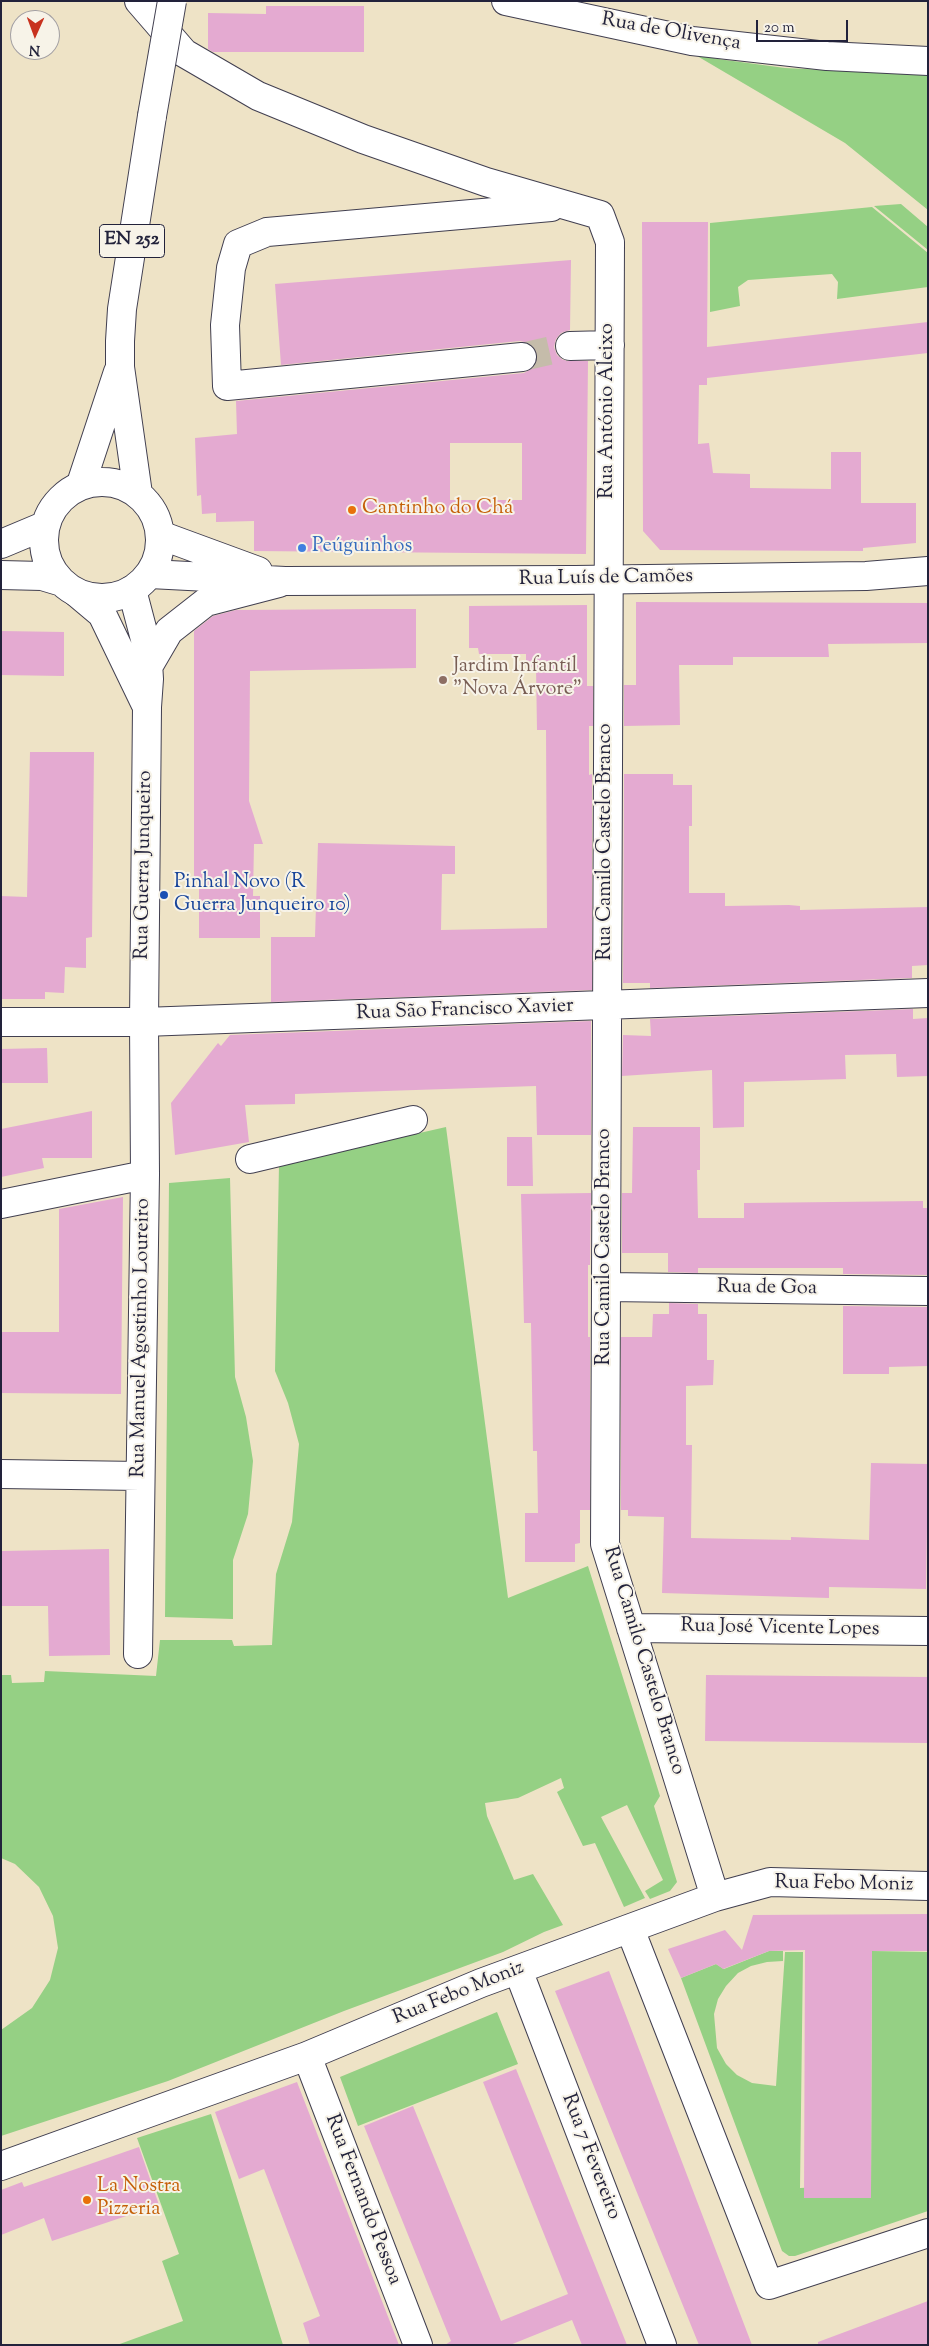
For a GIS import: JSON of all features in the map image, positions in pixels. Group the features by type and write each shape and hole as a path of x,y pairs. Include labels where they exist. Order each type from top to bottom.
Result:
{"street":[{"path":"139,1 184,53 258,96 363,139 486,182 568,205"},
{"name":"EN 252","path":"138,494 120,367 122,309 172,1"},
{"name":"Rua de Olivença","path":"506,1 692,41 827,56 928,61"},
{"path":"522,357 227,386 224,325 230,268 238,244 268,232 568,205"},
{"name":"Rua António Aleixo","path":"568,205 600,215 610,242 608,580"},
{"path":"570,346 610,345"},
{"name":"EN 252","path":"81,484 120,367"},
{"path":"1,575 42,576 69,588 96,598 114,597 141,582 158,556 160,535 157,519 149,505 138,494 121,484 101,481 81,484 58,500 44,526 43,541 45,557 52,571 69,588 102,614 147,707"},
{"path":"1,544 44,526"},
{"path":"160,535 285,581"},
{"name":"Rua Luís de Camões","path":"285,581 608,580 866,576 928,571"},
{"name":"Rua Camilo Castelo Branco","path":"608,580 606,1544 716,1897"},
{"path":"141,582 285,581"},
{"path":"148,667 169,631 206,602 285,581"},
{"name":"Rua Guerra Junqueiro","path":"141,582 149,678 147,707 144,1022"},
{"name":"Rua São Francisco Xavier","path":"1,1022 144,1022 928,993"},
{"name":"Rua Manuel Agostinho Loureiro","path":"138,1654 145,1175 144,1022"},
{"path":"250,1159 413,1120"},
{"path":"1,1204 145,1175"},
{"name":"Rua de Goa","path":"606,1287 928,1291"},
{"path":"1,1474 140,1476"},
{"name":"Rua José Vicente Lopes","path":"632,1628 928,1631"},
{"name":"Rua Febo Moniz","path":"1,2166 307,2056 518,1970 716,1897 770,1882 928,1886"},
{"path":"630,1929 769,2285 928,2233"},
{"name":"Rua 7 Fevereiro","path":"518,1970 662,2345"},
{"name":"Rua Fernando Pessoa","path":"307,2056 418,2345"}],"green space":[{"path":"692,53 718,59 785,68 928,75 928,210 845,143"},
{"path":"901,204 928,227 928,250 874,206"},
{"path":"872,207 928,253 928,287 837,299 838,282 832,274 748,280 738,287 740,306 710,312 710,223"},
{"path":"446,1127 508,1598 588,1566 660,1796 654,1806 677,1882 670,1891 650,1899 645,1891 663,1880 627,1805 601,1817 645,1898 624,1907 595,1843 583,1846 557,1792 564,1788 561,1778 518,1798 485,1803 487,1816 514,1880 533,1874 563,1925 503,1952 344,2011 168,2081 1,2136 1,2030 32,2008 50,1980 58,1948 53,1916 39,1887 15,1864 1,1858 1,1675 11,1675 12,1683 44,1682 45,1671 156,1676 160,1640 232,1640 234,1646 272,1645 276,1574 292,1522 299,1444 288,1403 275,1371 279,1165"},
{"path":"230,1178 235,1377 246,1417 253,1461 248,1514 233,1560 233,1619 165,1617 169,1183"},
{"path":"769,1951 783,1951 783,1961 751,1966 738,1973 726,1986 718,1999 714,2014 717,2048 726,2064 737,2075 752,2083 776,2086 785,1952 803,1952 800,2188 820,2187 820,2198 853,2198 871,2186 872,1951 928,1952 928,2211 795,2256 789,2256 782,2251 681,1978 716,1964 724,1969"},
{"path":"497,2012 518,2064 358,2126 340,2077"},
{"path":"211,2114 283,2345 117,2345 183,2321 162,2261 179,2254 137,2138"}],"building":[{"path":"266,6 364,6 364,52 213,52 208,49 208,13 266,14"},
{"path":"642,222 708,222 707,347 928,322 928,353 707,378 707,385 699,385 698,444 709,443 713,473 750,474 750,488 831,489 831,452 861,452 861,503 916,503 916,543 863,548 863,551 660,550 643,531"},
{"path":"571,260 570,330 561,333 556,339 554,347 557,355 563,360 588,361 586,554 254,551 254,521 216,522 216,513 202,514 201,495 197,496 195,438 237,434 236,401 524,373 536,363 537,355 534,348 528,343 520,341 281,365 275,284","holes":["450,443 522,443 522,500 450,500"]},
{"path":"636,602 928,603 928,643 828,644 829,657 733,657 733,665 679,665 680,725 624,726 624,685 636,685"},
{"path":"587,605 587,686 593,686 593,726 589,726 589,775 592,774 592,990 271,1002 271,937 315,937 318,843 455,846 455,874 442,874 441,930 547,928 546,730 537,730 536,667 526,667 526,654 479,654 478,648 469,648 469,606"},
{"path":"416,609 416,668 250,671 249,801 263,844 254,844 253,896 260,896 260,938 199,938 199,881 194,881 194,631 213,616 236,610"},
{"path":"1,631 64,632 64,676 1,675"},
{"path":"30,752 94,752 92,937 86,938 86,968 65,967 64,993 45,992 45,999 1,999 1,896 27,897"},
{"path":"624,774 673,774 673,785 692,785 692,826 689,826 689,893 725,893 725,906 789,905 800,906 800,910 928,907 928,965 912,966 912,978 650,988 650,983 623,983"},
{"path":"913,1009 913,1019 928,1018 928,1076 897,1077 896,1054 845,1055 846,1079 744,1082 744,1127 713,1128 712,1070 622,1076 623,1035 651,1036 650,1019"},
{"path":"591,1021 591,1135 537,1135 536,1086 295,1094 295,1104 245,1105 249,1142 175,1155 171,1103 218,1043 221,1046 230,1035"},
{"path":"47,1048 48,1083 1,1083 1,1049"},
{"path":"92,1111 92,1158 42,1158 44,1168 1,1177 1,1129"},
{"path":"633,1127 700,1127 700,1170 697,1170 698,1218 744,1218 744,1203 923,1201 923,1208 928,1208 928,1275 843,1274 843,1268 698,1268 698,1273 668,1272 668,1253 622,1253 622,1193 632,1193"},
{"path":"507,1137 532,1137 533,1186 507,1186"},
{"path":"591,1193 590,1265 588,1265 590,1510 580,1510 580,1543 575,1544 575,1562 525,1562 525,1513 538,1513 537,1451 533,1451 531,1323 524,1323 521,1194"},
{"path":"123,1197 121,1394 1,1393 1,1332 59,1332 59,1209"},
{"path":"669,1303 698,1304 698,1314 707,1314 707,1360 714,1360 713,1385 686,1386 686,1445 692,1445 691,1538 791,1540 791,1537 869,1540 871,1463 928,1464 926,1589 829,1587 829,1598 662,1593 664,1517 628,1516 628,1510 621,1510 621,1337 652,1337 653,1314 669,1314"},
{"path":"843,1306 928,1307 928,1366 889,1367 889,1374 843,1374"},
{"path":"109,1549 110,1655 49,1656 48,1606 1,1606 1,1551"},
{"path":"706,1675 928,1677 928,1743 705,1741"},
{"path":"928,1914 928,1951 872,1951 871,2198 804,2198 805,1950 769,1951 723,1969 716,1964 681,1978 668,1949 725,1930 742,1950 753,1915"},
{"path":"609,1971 752,2345 699,2345 555,1991"},
{"path":"516,2069 627,2345 582,2345 572,2320 510,2345 445,2345 451,2341 364,2126 413,2106 501,2321 568,2294 483,2082"},
{"path":"297,2082 399,2345 310,2345 303,2323 320,2316 264,2169 239,2179 215,2112"},
{"path":"139,2147 159,2205 52,2241 44,2218 1,2235 1,2190 22,2182 24,2187"},
{"path":"928,2301 928,2345 818,2345 818,2342"}],"tunnel":[{"path":"522,357 570,346"}],"place":[{"name":"Cantinho do Chá","path":"352,510"},
{"name":"Peúguinhos","path":"302,548"},
{"name":"Jardim Infantil \"Nova Árvore\"","path":"443,680"},
{"name":"Pinhal Novo (R Guerra Junqueiro 10)","path":"164,895"},
{"name":"La Nostra Pizzeria","path":"87,2200"}]}
